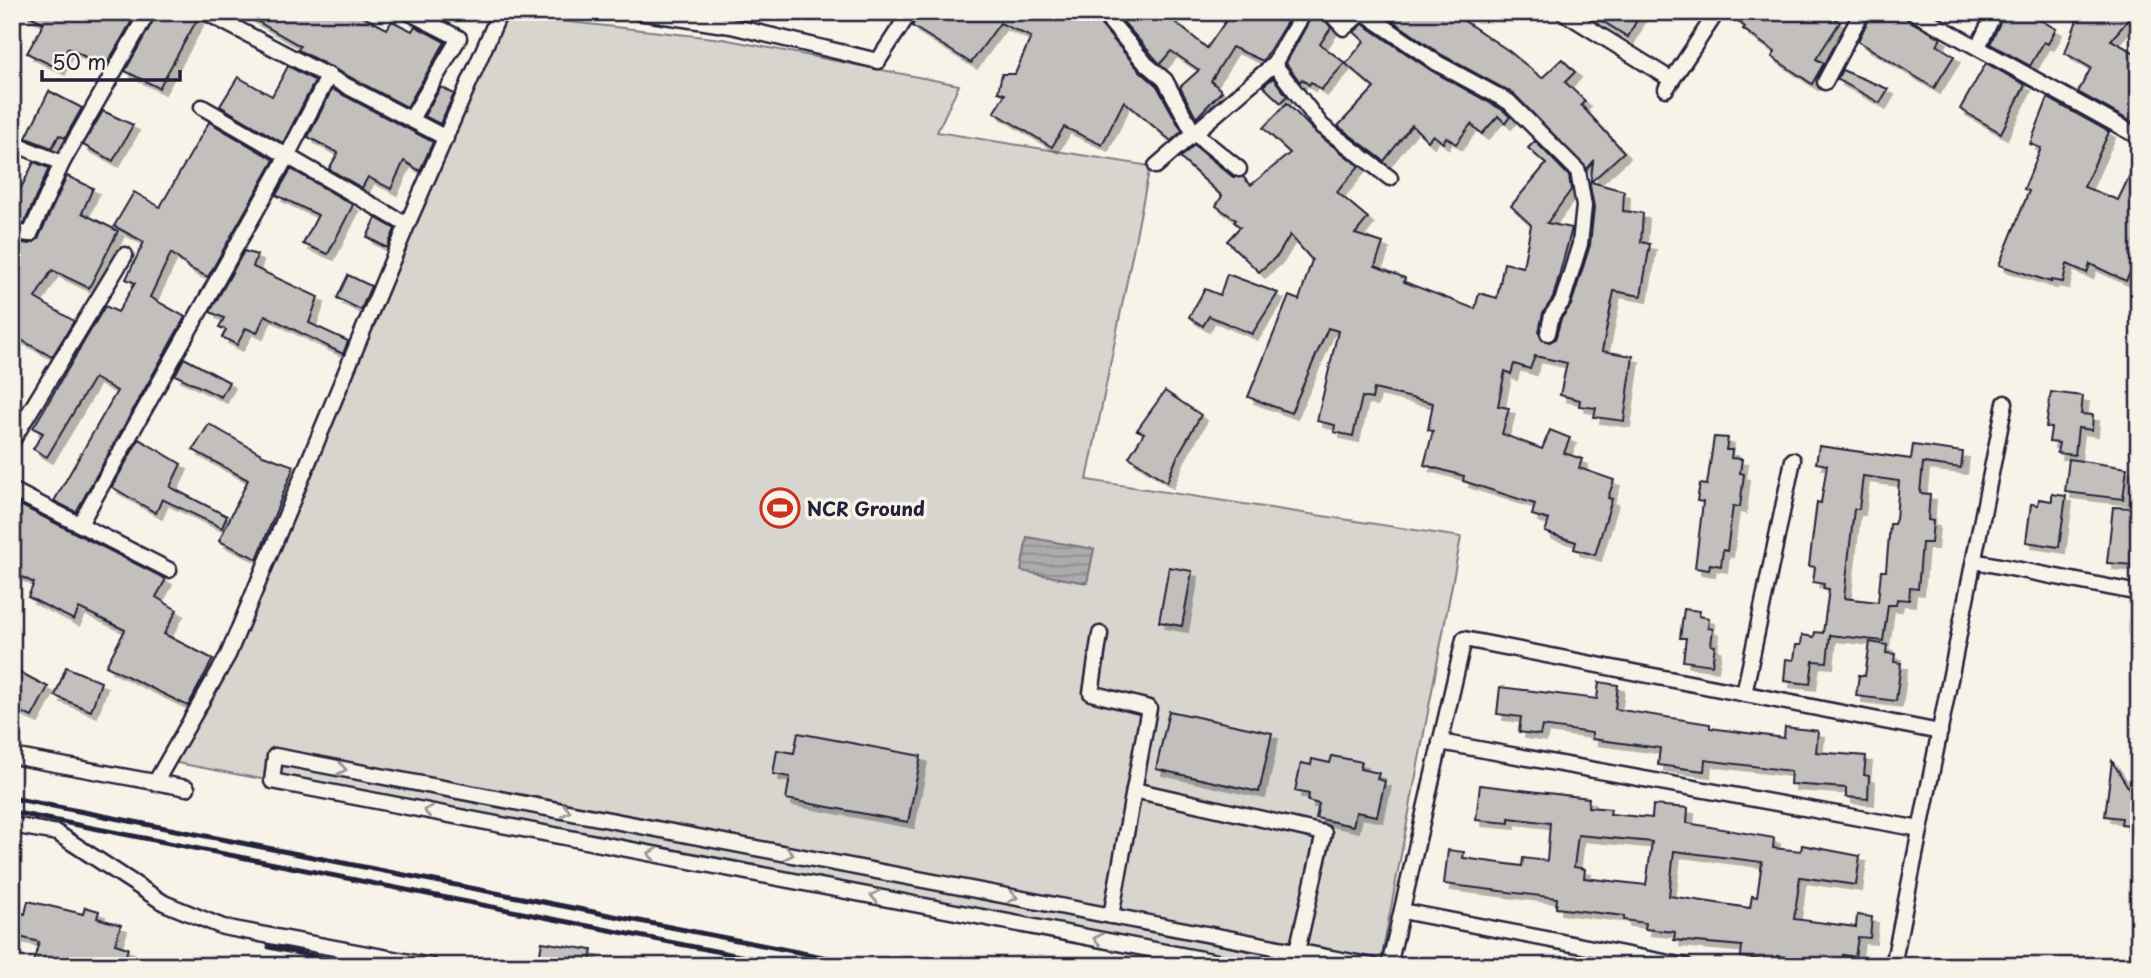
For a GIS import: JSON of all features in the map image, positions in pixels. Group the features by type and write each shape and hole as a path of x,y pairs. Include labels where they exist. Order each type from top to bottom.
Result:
{"street":[{"path":"12,232 30,234 62,163 148,12"},
{"path":"205,12 446,138"},
{"path":"408,12 459,38 411,119"},
{"path":"155,783 228,655 407,225 500,12"},
{"path":"638,12 731,26 878,61 910,12"},
{"path":"1109,12 1108,19 1115,28 1146,64 1165,80 1193,132 1239,169"},
{"path":"1156,166 1274,64 1304,12"},
{"path":"1329,12 1343,28 1363,12 1437,63 1508,102 1578,171 1584,206 1580,244 1562,302 1552,315 1548,333"},
{"path":"1563,12 1669,84 1717,12"},
{"path":"1825,82 1862,12"},
{"path":"1913,12 2139,136"},
{"path":"1978,47 1995,12"},
{"path":"1274,64 1322,126 1390,178"},
{"path":"81,522 287,156 329,75"},
{"path":"202,107 407,225"},
{"path":"12,143 62,163"},
{"path":"12,442 125,255"},
{"path":"1893,966 2005,403"},
{"path":"1744,694 1793,460"},
{"path":"12,490 81,522 169,570"},
{"path":"1974,561 2139,593"},
{"path":"1100,634 1091,693 1149,708 1111,916"},
{"path":"1389,966 1464,639 1940,732"},
{"path":"1440,742 1920,829"},
{"path":"12,756 187,788"},
{"path":"1238,966 272,781 275,756 1373,966"},
{"path":"1134,790 1324,833 1297,951"},
{"path":"12,825 57,833 164,903 223,927 431,966"},
{"path":"1402,911 1685,966"}],"shaded area":[{"name":"NCR Ground","path":"506,15 723,39 959,85 937,132 1150,166 1087,480 1461,537 1380,966 1243,966 172,762"},
{"path":"1027,537 1094,549 1087,583 1021,571"}],"building":[{"path":"22,12 137,12 103,66 68,48 59,69 27,53 44,23"},
{"path":"158,12 195,12 198,18 159,88 125,71"},
{"path":"241,12 354,12 387,29 392,21 412,31 415,26 445,42 407,107 298,50 300,46"},
{"path":"920,12 1099,12 1101,25 1139,70 1157,86 1182,131 1171,141 1124,101 1102,145 1064,127 1052,147 994,112 1005,94 998,92 1002,74 1015,74 1031,37 1000,23 971,63 912,26"},
{"path":"1118,12 1163,12 1207,48 1232,12 1293,12 1263,61 1232,47 1211,81 1222,91 1196,118 1180,87 1199,70 1171,51 1160,64 1118,16"},
{"path":"1314,12 1320,12 1331,28 1320,44 1345,63 1321,90 1311,82 1309,85 1302,79 1300,82 1286,63"},
{"path":"1380,12 1451,12 1509,51 1542,78 1562,59 1575,72 1565,82 1585,101 1581,105 1624,152 1591,182 1624,191 1623,211 1643,213 1641,242 1650,244 1641,296 1614,291 1602,351 1633,356 1624,421 1594,417 1596,408 1579,406 1580,400 1560,395 1567,363 1535,356 1530,369 1514,364 1511,374 1505,371 1498,406 1509,408 1502,434 1542,449 1550,430 1570,438 1564,453 1582,459 1579,468 1614,480 1608,498 1612,499 1595,555 1574,549 1576,542 1545,532 1549,520 1532,515 1535,504 1463,481 1464,476 1424,465 1433,431 1428,430 1433,403 1374,389 1372,399 1362,397 1353,436 1334,432 1335,425 1317,421 1338,331 1328,328 1291,413 1248,397 1289,296 1299,300 1312,260 1290,235 1278,255 1259,272 1227,241 1240,227 1234,222 1236,220 1216,206 1222,196 1180,158 1194,145 1233,177 1243,177 1251,185 1290,153 1263,128 1287,103 1316,133 1359,166 1337,192 1368,218 1355,234 1383,243 1375,266 1405,278 1404,282 1475,309 1479,293 1497,298 1504,263 1523,267 1531,225 1511,206 1546,164 1528,148 1535,141 1569,176 1571,190 1547,223 1572,228 1553,298 1543,313 1539,332 1542,340 1550,342 1555,339 1561,319 1571,305 1590,245 1594,207 1590,186 1593,162 1587,169 1514,94 1442,55"},
{"path":"1588,12 1641,12 1628,37"},
{"path":"1727,12 1825,12 1840,22 1816,59 1824,63 1812,84 1772,57 1775,52 1743,29 1745,27"},
{"path":"1872,12 1903,12 1908,20 1941,38 1937,45 1954,56 1934,88 1858,41"},
{"path":"2005,12 2026,12 2056,29 2048,44 2044,42 2030,66 1990,44"},
{"path":"2080,12 2135,12 2111,40 2139,55 2139,126 2078,92 2091,68 2065,53"},
{"path":"1363,24 1432,71 1503,110 1510,117 1505,123 1498,116 1482,134 1471,124 1456,144 1446,137 1443,143 1433,135 1428,141 1412,125 1384,161 1338,126 1374,88 1346,64 1364,41 1354,32"},
{"path":"1986,63 2025,85 2001,133 1960,109"},
{"path":"288,66 315,81 283,143 220,106 238,77 272,96"},
{"path":"1842,70 1888,89 1880,103 1837,79"},
{"path":"1273,78 1287,96 1281,103 1263,86"},
{"path":"441,87 454,94 440,124 424,116"},
{"path":"332,89 433,142 420,171 404,161 391,189 368,177 362,188 329,169 338,153 308,137"},
{"path":"49,91 82,108 65,138 59,135 52,148 26,138"},
{"path":"2048,98 2109,132 2084,187 2118,200 2139,156 2139,254 2126,281 2090,264 2087,273 2067,264 2063,282 2051,282 1999,265 2029,191 2024,189 2041,148 2030,144"},
{"path":"103,111 133,125 113,161 83,145"},
{"path":"209,122 274,160 208,277 191,269 171,253 150,297 185,317 76,512 54,501 117,391 94,378 47,457 33,449 43,433 33,428 105,306 118,312 135,283 126,279 144,242 114,226 134,192 160,207"},
{"path":"34,162 49,168 24,224 12,222 12,194 17,196"},
{"path":"291,169 353,205 328,254 303,244 318,215 276,195"},
{"path":"67,176 93,188 82,213 118,231 89,288 52,270 35,298 74,321 52,357 12,335 12,242 30,244 38,239"},
{"path":"376,218 395,229 387,248 367,237"},
{"path":"244,251 257,255 253,267 318,297 309,323 348,341 343,354 265,315 257,333 246,328 237,345 222,337 226,330 219,327 224,318 210,312"},
{"path":"1227,274 1278,293 1252,334 1209,316 1203,326 1189,317 1205,289 1220,295"},
{"path":"348,275 371,286 361,310 337,298"},
{"path":"184,358 229,382 221,397 175,375"},
{"path":"1165,391 1201,415 1178,455 1167,482 1129,457 1144,433 1137,430"},
{"path":"2051,392 2083,396 2081,414 2093,415 2092,430 2078,428 2075,455 2057,453 2059,443 2049,442 2051,428 2046,427"},
{"path":"209,424 263,455 294,466 257,559 219,541 248,480 193,450"},
{"path":"1714,437 1728,438 1726,450 1732,450 1731,458 1742,459 1740,473 1744,474 1740,507 1733,506 1727,551 1723,550 1721,566 1710,564 1709,570 1695,568 1703,502 1697,501 1700,484 1707,485"},
{"path":"139,439 181,464 170,487 227,516 222,528 162,499 156,513 112,487"},
{"path":"1913,445 1963,452 1961,468 1923,463 1920,493 1930,494 1928,520 1933,521 1931,543 1922,543 1918,589 1910,588 1909,600 1897,599 1896,605 1888,605 1883,641 1830,635 1827,662 1813,661 1810,684 1784,681 1786,659 1794,660 1796,645 1801,645 1802,635 1814,637 1815,632 1823,633 1829,589 1823,588 1824,584 1813,582 1815,567 1809,566 1817,502 1821,503 1827,465 1816,463 1819,446 1911,459","holes":["1863,476 1899,481 1896,519 1894,524 1890,524 1886,571 1881,571 1878,602 1844,598 1854,509 1859,509"]},
{"path":"2069,459 2127,468 2123,499 2065,492"},
{"path":"2052,494 2066,496 2059,547 2026,542 2031,504 2038,505 2039,499 2052,501"},
{"path":"12,501 166,579 156,597 177,610 164,634 213,659 188,706 106,666 125,630 79,608 74,620 28,597 34,583 12,572"},
{"path":"2113,507 2132,508 2132,516 2139,517 2139,559 2134,559 2134,565 2107,563"},
{"path":"1169,567 1192,571 1182,626 1159,622"},
{"path":"1684,609 1700,611 1699,616 1709,618 1708,628 1713,629 1711,645 1715,646 1712,665 1683,661 1686,638 1680,638"},
{"path":"1870,642 1887,645 1886,653 1895,654 1894,662 1901,663 1896,701 1856,696 1859,675 1865,676"},
{"path":"66,667 101,682 91,711 55,696"},
{"path":"12,668 48,687 32,717 12,708"},
{"path":"1599,682 1618,685 1615,709 1710,724 1710,728 1784,738 1785,727 1818,731 1816,752 1866,756 1864,775 1869,776 1868,799 1846,797 1846,788 1790,784 1791,771 1705,760 1704,771 1658,765 1660,748 1592,739 1592,733 1542,726 1540,735 1519,732 1521,717 1497,714 1500,687 1597,699"},
{"path":"1169,711 1272,733 1259,792 1156,769"},
{"path":"798,733 921,756 908,822 786,799 790,777 773,774 777,750 794,753"},
{"path":"1332,756 1362,762 1360,769 1379,773 1377,779 1385,781 1377,816 1356,812 1353,826 1316,818 1319,804 1308,801 1309,794 1295,791 1301,763 1311,765 1312,759 1330,763"},
{"path":"2112,761 2139,805 2139,826 2121,824 2122,818 2105,816"},
{"path":"1480,785 1589,798 1588,807 1611,809 1610,814 1652,818 1653,805 1688,808 1687,823 1774,838 1773,848 1801,851 1802,845 1860,856 1856,885 1800,877 1794,919 1856,927 1857,915 1872,917 1870,938 1858,937 1855,957 1843,955 1842,963 1778,956 1777,962 1741,957 1742,946 1674,940 1675,932 1645,929 1646,923 1624,920 1624,916 1556,908 1557,898 1444,884 1448,850 1464,852 1463,858 1522,866 1523,858 1547,861 1550,823 1509,818 1509,823 1476,820","holes":["1578,835 1652,842 1646,885 1584,878 1585,869 1574,867","1674,851 1762,862 1757,897 1752,896 1750,908 1669,896"]},
{"path":"28,901 83,914 85,907 99,911 97,918 121,925 115,944 128,948 123,966 32,966 39,942 12,935 12,911 25,914"},
{"path":"542,942 592,950 589,966 539,960"}],"railway":[{"path":"12,798 869,966"},
{"path":"12,812 791,966"},
{"path":"269,947 361,966"}],"place":[{"name":"NCR Ground","path":"780,508"}]}
